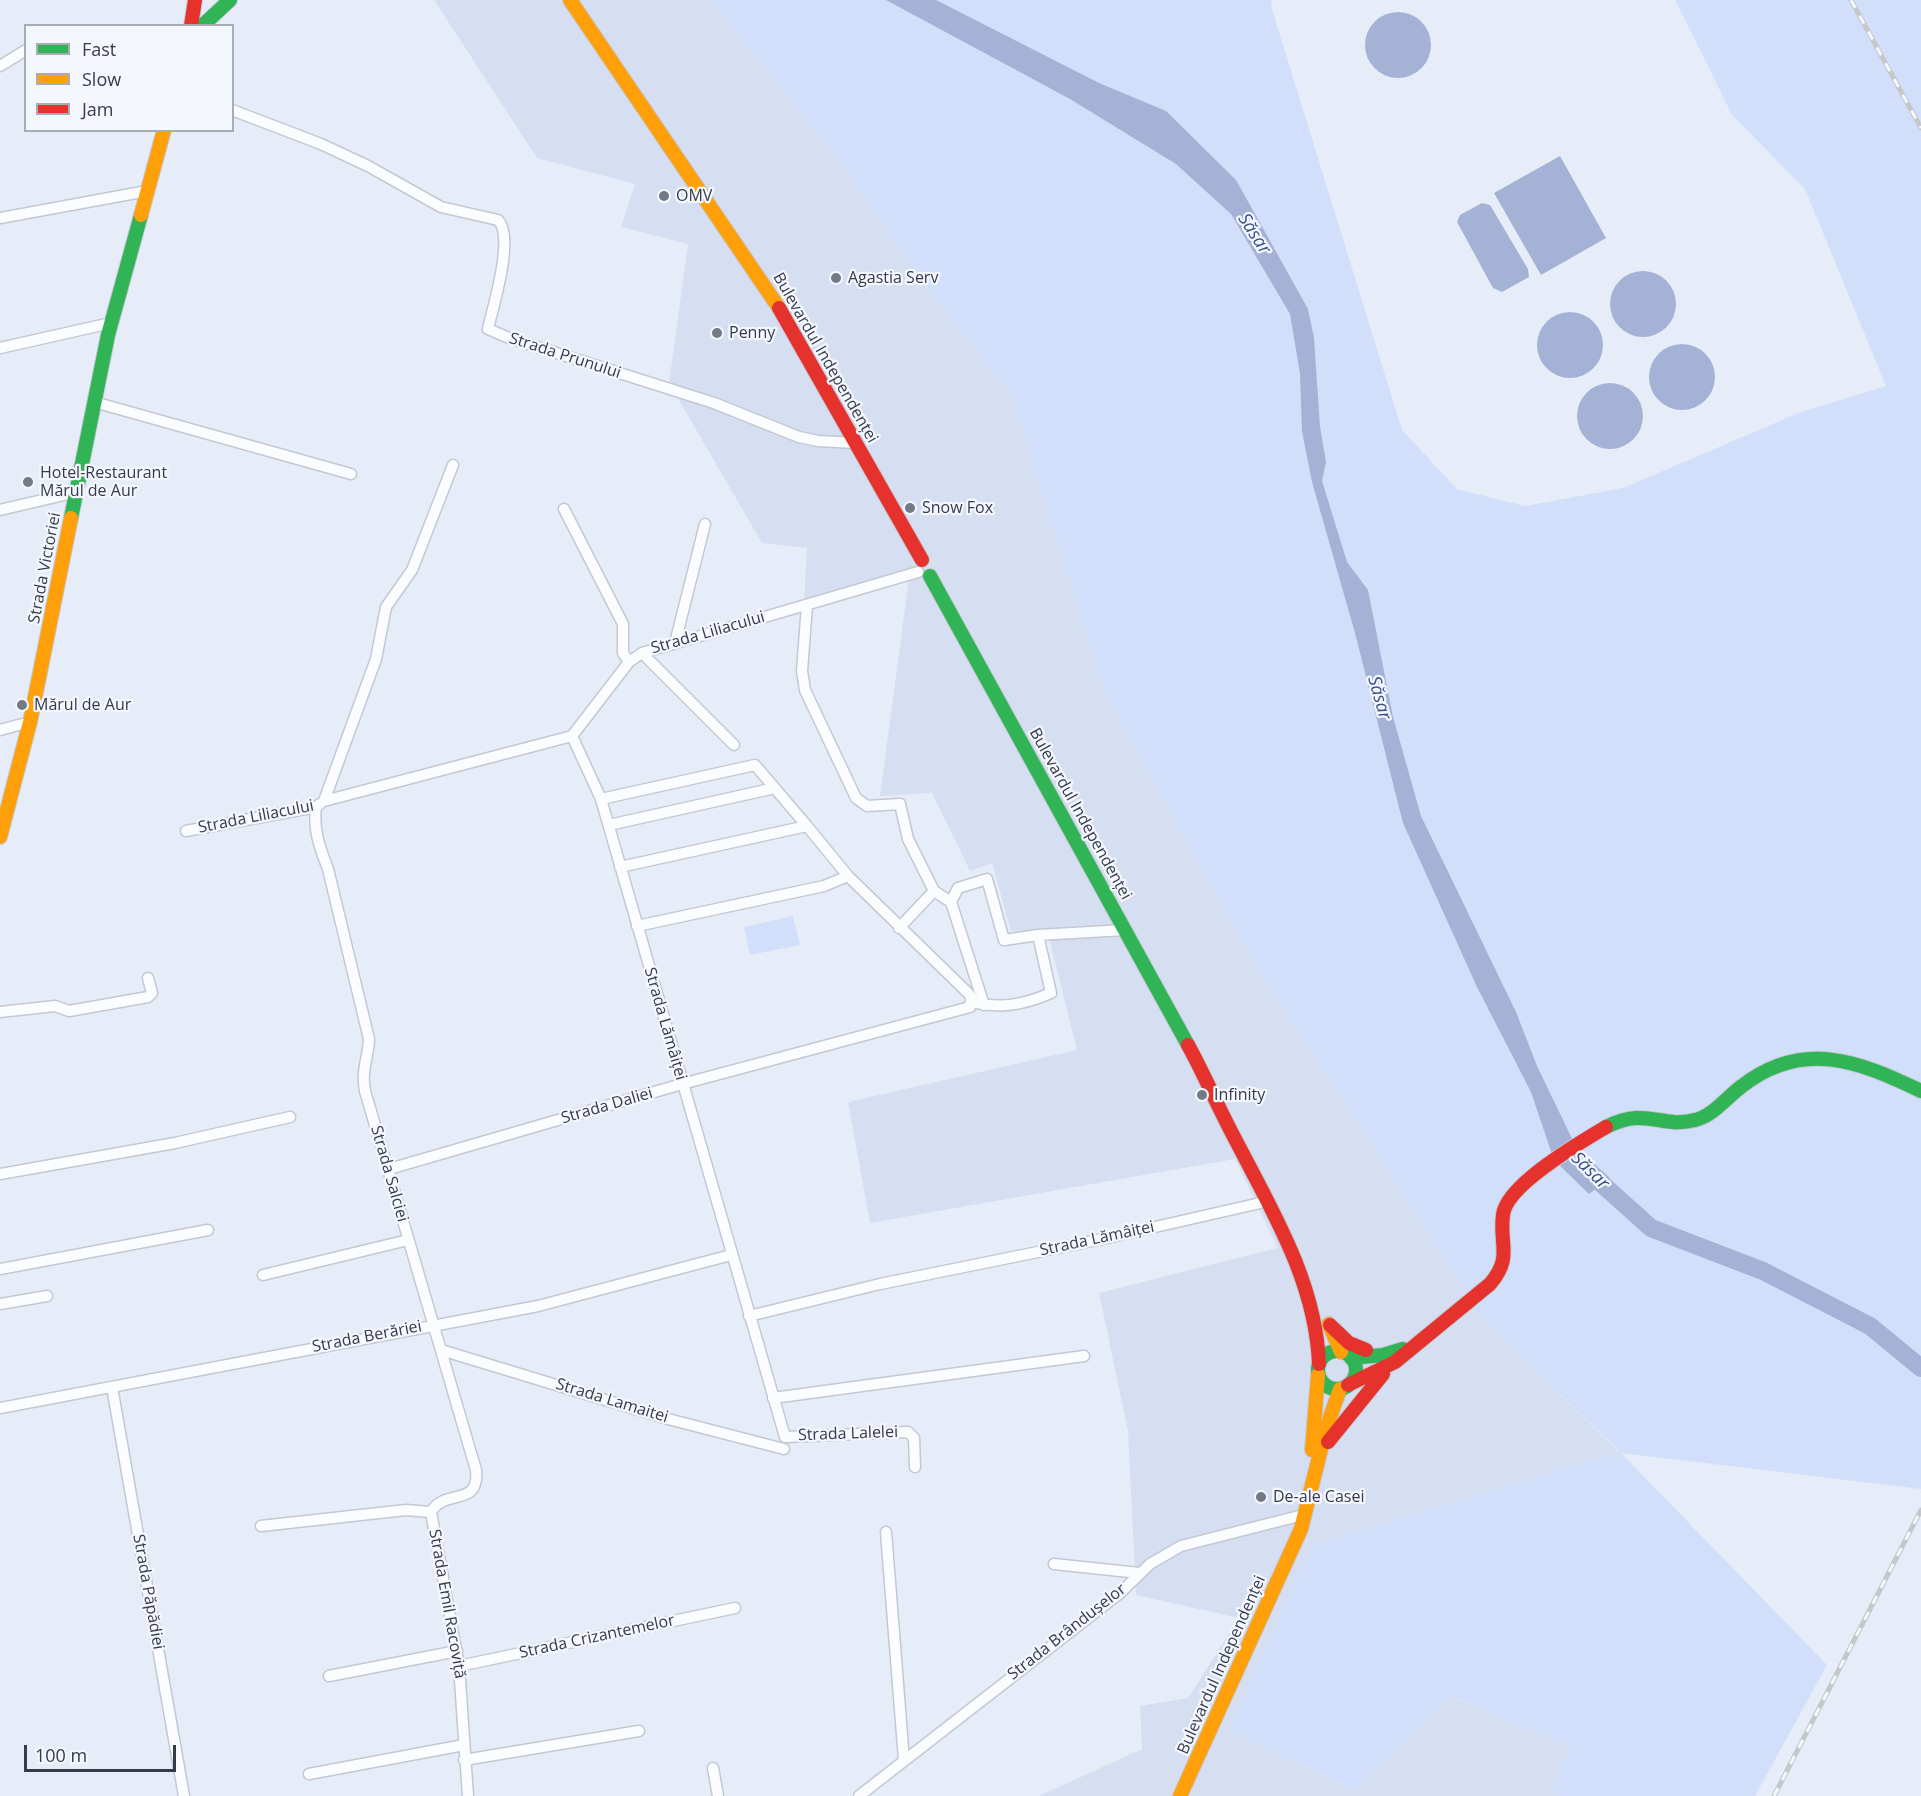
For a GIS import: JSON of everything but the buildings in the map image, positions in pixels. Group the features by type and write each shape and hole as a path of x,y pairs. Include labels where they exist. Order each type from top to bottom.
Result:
{"main road":[{"path":"191,24 195,0"},
{"path":"205,24 219,13 230,0"},
{"name":"Bulevardul Independenței","path":"570,0 776,303 1201,1069 1277,1198 1302,1251 1330,1326 1346,1355"},
{"name":"Strada Victoriei","path":"0,837 30,722 111,323 163,132"},
{"path":"1389,1359 1330,1353 1319,1369 1329,1388 1344,1387 1419,1341 1490,1284 1502,1269 1503,1219 1507,1202 1532,1179 1620,1118 1638,1116 1662,1121 1698,1120 1762,1072 1803,1058 1837,1057 1852,1061 1876,1069 1921,1091"},
{"name":"Bulevardul Independenței","path":"1201,1069 1269,1200 1317,1328 1319,1369 1311,1451 1293,1546"},
{"path":"1330,1326 1349,1342 1389,1359"},
{"path":"1344,1387 1355,1374 1346,1355"},
{"path":"1323,1449 1389,1359"},
{"name":"Bulevardul Independenței","path":"1180,1796 1301,1529 1323,1449 1326,1429 1344,1387"}],"street":[{"path":"0,66 24,51"},
{"name":"Strada Prunului","path":"234,111 331,148 441,207 498,220 503,228 502,266 488,329 508,338 714,403 799,437 818,441 855,443"},
{"path":"0,218 147,191"},
{"path":"0,348 111,323"},
{"path":"94,402 351,474"},
{"name":"Strada Liliacului","path":"320,804 376,659 386,607 412,570 453,465"},
{"path":"0,510 77,492"},
{"path":"564,509 623,624 623,653 628,662"},
{"path":"675,643 705,524"},
{"name":"Strada Liliacului","path":"186,831 320,804 572,736 628,662 642,653 923,569"},
{"path":"807,604 802,671 811,707 856,798 867,806 900,804 908,839 934,891 951,902 984,1005"},
{"path":"642,653 734,745"},
{"path":"0,730 30,722"},
{"name":"Strada Lămâiței","path":"572,736 601,799 609,825 785,1437"},
{"path":"601,799 756,765 848,876 968,993 968,1006 995,1007 1032,1001 1051,993 1038,935"},
{"path":"609,825 775,788"},
{"name":"Strada Salciei","path":"320,804 318,845 328,869 369,1039 369,1052 363,1064 365,1091 477,1480 472,1490 465,1495 441,1501 431,1512"},
{"path":"620,867 807,826"},
{"path":"637,927 824,886 848,876"},
{"path":"951,902 958,888 987,879 1004,940 1038,935 1125,930"},
{"path":"899,928 934,891"},
{"path":"0,1012 55,1006 69,1011 148,997 152,993 148,978"},
{"name":"Strada Daliei","path":"389,1169 682,1084 968,1006"},
{"path":"0,1174 175,1143 290,1117"},
{"name":"Strada Lămâiței","path":"749,1316 880,1284 1107,1238 1269,1200"},
{"path":"0,1269 208,1230"},
{"path":"263,1275 408,1240"},
{"name":"Strada Berăriei","path":"0,1408 433,1324 538,1306 731,1255"},
{"path":"0,1304 47,1296"},
{"name":"Strada Lamaitei","path":"441,1350 668,1419 784,1449"},
{"path":"773,1398 1084,1356"},
{"name":"Strada Păpădiei","path":"112,1387 184,1796"},
{"name":"Strada Lalelei","path":"785,1437 908,1432 914,1438 915,1467"},
{"name":"Strada Emil Racoviță","path":"261,1526 405,1510 431,1512 459,1666 468,1796"},
{"name":"Strada Brândușelor","path":"859,1796 1120,1593 1139,1573 1160,1557 1181,1546 1299,1516"},
{"path":"886,1532 904,1760"},
{"path":"1054,1564 1139,1573"},
{"name":"Strada Crizantemelor","path":"459,1666 735,1608"},
{"path":"329,1676 457,1651"},
{"path":"464,1760 639,1731"},
{"path":"309,1774 464,1745"},
{"path":"713,1768 718,1796"}],"shaded area":[{"path":"434,0 711,0 844,167 929,290 1011,394 1106,695 1249,954 1467,1293 1466,1303 1620,1453 1312,1545 1354,1789 1451,1697 1571,1747 1552,1792 1558,1796 1039,1796 1142,1749 1140,1706 1188,1698 1239,1618 1136,1595 1128,1431 1099,1293 1278,1248 1235,1159 870,1223 848,1102 1077,1050 1047,930 1011,931 992,863 970,871 932,793 880,796 910,571 804,602 807,548 762,543 669,383 688,244 621,227 635,184 537,158"},
{"path":"711,0 1272,0 1271,6 1402,430 1457,489 1525,506 1623,488 1801,412 1886,386 1805,189 1732,115 1675,0 1921,0 1921,1489 1621,1453 1827,1665 1755,1796 1558,1796 1551,1792 1570,1747 1452,1697 1354,1790 1228,1731 1312,1545 1620,1452 1466,1303 1467,1293 1249,954 1106,695 1011,394 929,290 844,167"},
{"path":"793,916 800,945 750,955 744,927"}],"water":[{"path":"886,0 936,0 1099,83 1166,111 1236,180 1308,309 1314,338 1320,427 1326,462 1322,481 1347,562 1368,590 1393,717 1421,816 1516,1012 1537,1066 1577,1149 1610,1178 1589,1194 1554,1160 1531,1092 1477,987 1403,823 1355,633 1312,482 1302,431 1300,374 1290,314 1231,214 1176,164 1070,99"},
{"path":"1398,12 1411,14 1426,27 1431,45 1429,58 1416,73 1398,78 1385,76 1370,63 1365,45 1367,32 1380,17"},
{"path":"1560,156 1606,238 1541,275 1494,193"},
{"path":"1482,203 1490,205 1528,269 1529,277 1502,292 1493,288 1457,222 1460,215"},
{"path":"1643,271 1656,273 1666,281 1674,291 1676,304 1674,317 1666,327 1656,335 1643,337 1630,335 1620,327 1612,317 1610,304 1612,291 1620,281 1630,273"},
{"path":"1570,312 1583,314 1598,327 1603,345 1601,358 1588,373 1570,378 1557,376 1542,363 1537,345 1539,332 1552,317"},
{"path":"1682,344 1695,346 1710,359 1715,377 1713,390 1700,405 1682,410 1669,408 1654,395 1649,377 1651,364 1664,349"},
{"path":"1610,383 1623,385 1633,393 1641,403 1643,416 1641,429 1633,439 1623,447 1610,449 1597,447 1587,439 1579,429 1577,416 1579,403 1587,393 1597,385"}],"waterway":[{"name":"Săsar","path":"1583,1167 1651,1228 1763,1271 1870,1326 1921,1368"}],"railway":[{"path":"1851,0 1921,128"},
{"path":"1774,1796 1921,1510"}],"traffic: fast":[{"path":"204,24 230,0"},
{"path":"71,518 108,335 141,215"},
{"path":"930,576 1188,1045"},
{"path":"1606,1127 1632,1118 1672,1122 1702,1118 1765,1071 1787,1063 1809,1059 1853,1064 1921,1091"},
{"path":"1351,1358 1383,1355 1403,1349"},
{"path":"1337,1351 1350,1357 1356,1370 1350,1383 1337,1389 1324,1383 1318,1370 1324,1357 1337,1351"}],"traffic: slow":[{"path":"570,0 779,308"},
{"path":"141,215 163,132"},
{"path":"0,837 30,722 71,518"},
{"path":"1329,1324 1341,1352"},
{"path":"1312,1450 1318,1375"},
{"path":"1180,1796 1301,1529 1326,1429 1340,1389"}],"traffic: jam":[{"path":"191,24 195,0"},
{"path":"779,308 922,560"},
{"path":"1188,1045 1289,1245 1310,1303 1319,1364"},
{"path":"1348,1385 1395,1362 1490,1284 1497,1275 1503,1258 1502,1225 1507,1203 1530,1178 1546,1165 1606,1127"},
{"path":"1330,1325 1349,1343 1366,1350"},
{"path":"1328,1442 1383,1374"}],"place":[{"name":"OMV","path":"664,196"},
{"name":"Agastia Serv","path":"836,278"},
{"name":"Penny","path":"717,333"},
{"name":"Hotel-Restaurant Mărul de Aur","path":"28,482"},
{"name":"Snow Fox","path":"910,508"},
{"name":"Mărul de Aur","path":"22,705"},
{"name":"Infinity","path":"1202,1095"},
{"name":"De-ale Casei","path":"1261,1497"}]}
